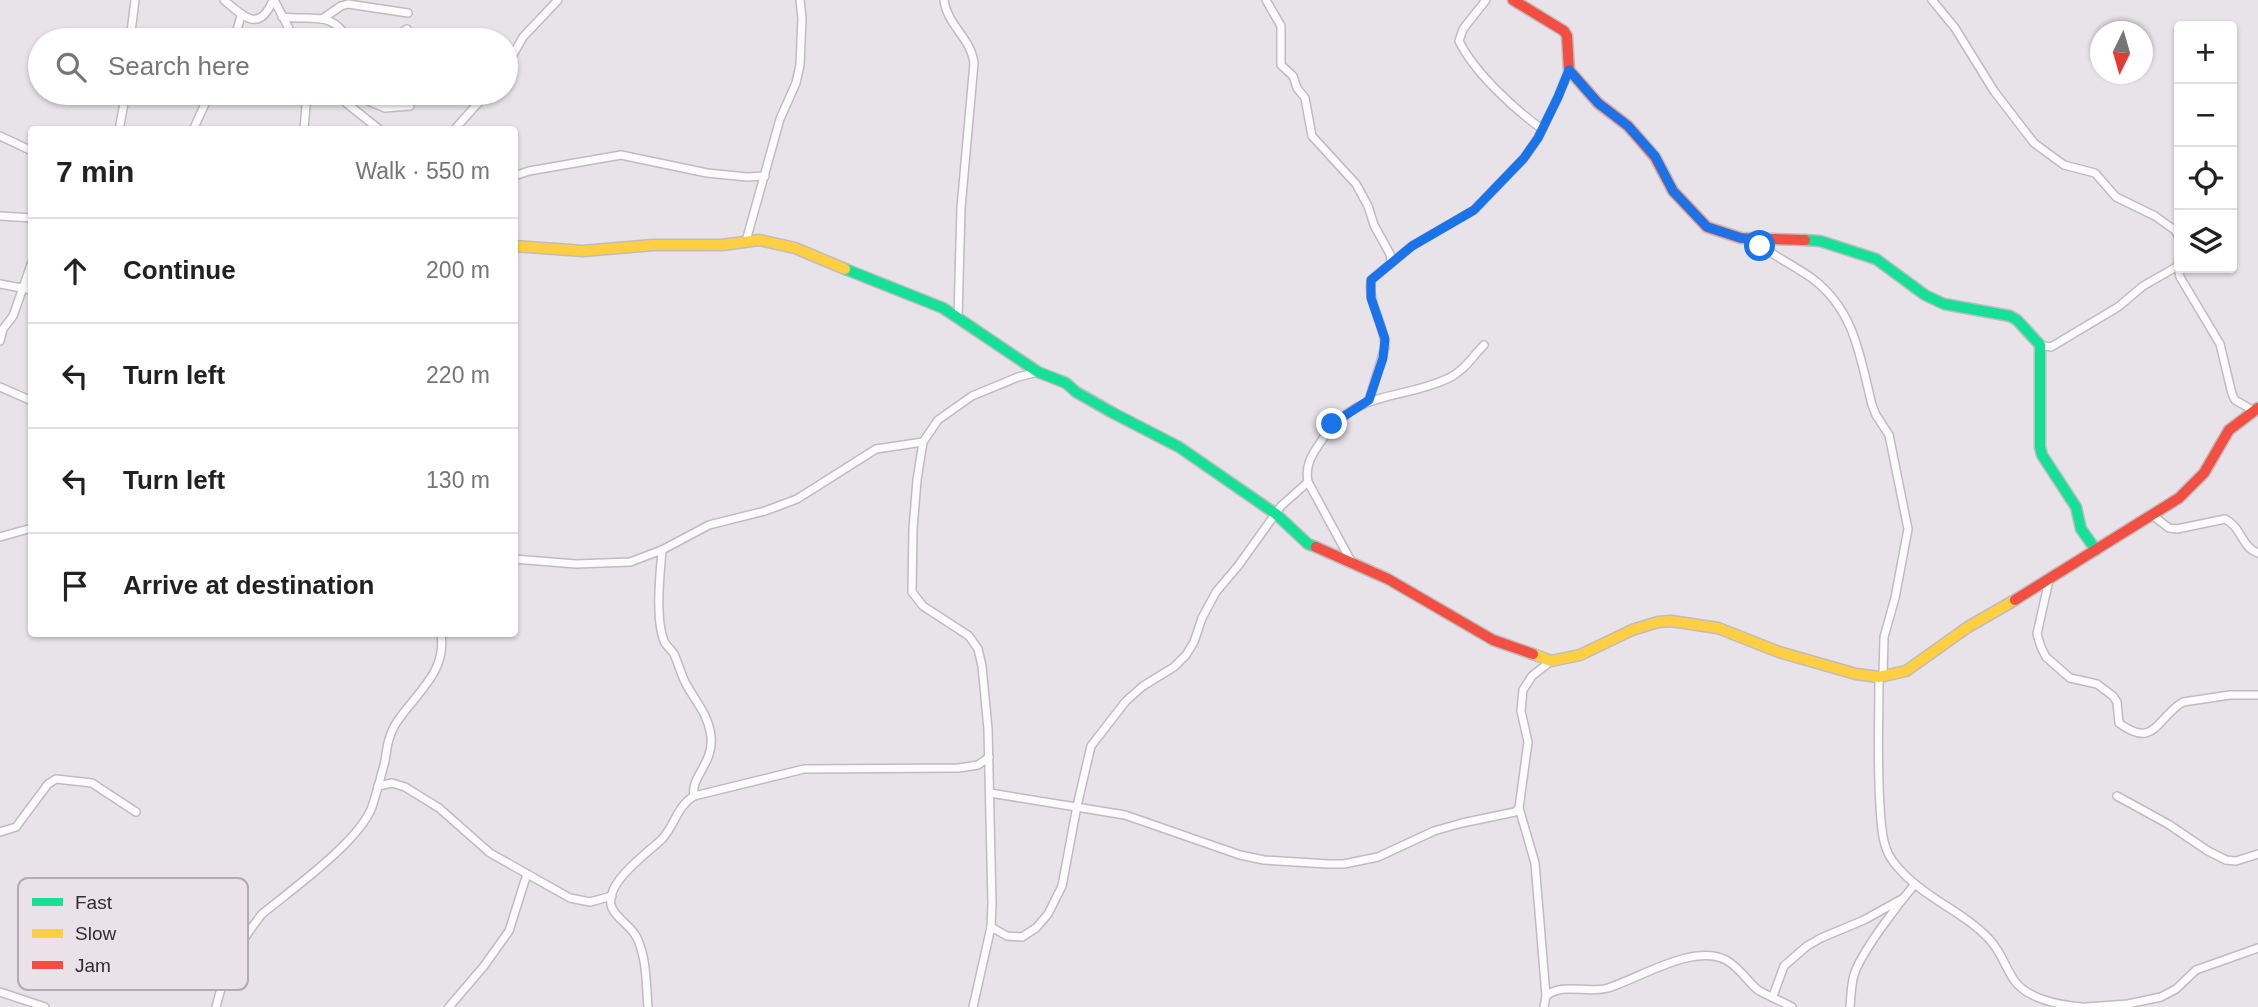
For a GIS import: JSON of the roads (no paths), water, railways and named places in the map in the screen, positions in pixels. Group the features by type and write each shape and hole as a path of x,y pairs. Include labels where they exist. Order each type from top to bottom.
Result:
{"street":[{"path":"132,28 135,0"},
{"path":"224,0 241,16 250,19 261,18 274,0"},
{"path":"274,0 288,28"},
{"path":"518,46 558,0"},
{"path":"746,240 780,119 796,83 803,18 800,0"},
{"path":"944,0 947,14 971,49 974,62 961,208 958,317"},
{"path":"1266,0 1281,26 1281,65 1293,76 1297,88 1305,98 1312,136 1356,184 1390,254 1391,262"},
{"path":"1486,0 1463,29 1460,41 1469,58 1502,95 1521,114 1542,129"},
{"path":"1369,400 1385,347 1385,339 1371,298 1370,284 1373,277 1426,237 1474,210 1524,158 1542,129 1569,70 1567,36 1564,31 1513,0"},
{"path":"1933,0 1955,28 1994,91 2034,143 2064,165 2095,173 2116,197 2155,216 2174,230"},
{"path":"322,19 341,6 348,5 408,13"},
{"path":"238,28 241,16"},
{"path":"282,17 322,19 338,24 341,28"},
{"path":"1569,70 1598,103 1628,126 1655,156 1673,191 1707,227 1741,238 1820,241 1858,251 1876,259 1925,295 1944,304 2010,316 2040,345 2051,347 2118,307 2143,286 2174,268"},
{"path":"120,126 123,105"},
{"path":"195,126 204,105"},
{"path":"304,126 306,105"},
{"path":"349,105 375,126"},
{"path":"379,105 385,108 410,106"},
{"path":"458,126 476,105"},
{"path":"0,136 28,149"},
{"path":"518,175 621,155 707,173 765,176"},
{"path":"0,216 28,218"},
{"path":"518,246 583,251 653,245 722,245 746,240 778,243 921,298 958,317 1038,372 1066,383 1076,392 1113,413 1179,447 1276,514 1304,542 1388,579 1493,640 1550,661"},
{"path":"1754,240 1815,281 1834,298 1855,334 1872,405 1889,435 1907,523 1907,537 1884,637 1881,677 1877,780 1882,831 1886,850 1892,861 1914,884 1992,941 2015,981 2023,989 2030,994 2068,1006 2128,1004 2161,997 2176,989 2196,970 2258,947"},
{"path":"0,341 3,329 13,316 28,272"},
{"path":"1544,1007 1546,996 1535,863 1520,808 1528,742 1521,711 1523,691 1532,676 1550,661 1580,655 1632,630 1671,621 1718,628 1810,662 1856,674 1881,677 1906,671 1916,665 1968,626 2049,580 2191,488 2204,473 2229,430 2256,410 2235,400 2220,344 2183,285 2180,273"},
{"path":"0,284 28,289"},
{"path":"1351,561 1308,482 1306,470 1329,427 1369,400 1451,377 1464,368 1484,345"},
{"path":"2040,345 2042,456 2076,507 2081,529 2096,550"},
{"path":"973,1007 991,927 989,757 983,674 978,649 964,631 919,602 911,588 919,468 923,442 938,420 961,402 1038,372"},
{"path":"0,387 28,399"},
{"path":"518,559 606,565 630,562 662,550 709,526 797,499 876,449 923,442"},
{"path":"991,927 1007,936 1022,937 1036,928 1048,914 1062,886 1091,746 1126,701 1143,686 1174,667 1186,655 1216,592 1287,500 1308,482"},
{"path":"2152,515 2169,528 2177,530 2225,519 2239,530 2245,544 2258,553"},
{"path":"0,537 28,529"},
{"path":"662,550 660,599 663,638 687,685 702,706 711,736 710,757 696,780 694,796"},
{"path":"2049,580 2037,634 2046,657 2070,678 2097,684 2113,696 2117,702 2119,723 2131,732 2140,734 2155,730 2176,706 2183,702 2230,695 2258,695"},
{"path":"248,934 262,914 347,842 371,810 388,738 438,668 441,637"},
{"path":"648,1007 644,959 640,945 629,925 612,908 612,896 622,877 662,839 682,806 694,796 804,769 959,768 978,765 989,757"},
{"path":"0,832 16,827 48,784 56,779 92,783 136,812"},
{"path":"378,786 392,783 411,790 439,808 490,853 570,898 595,902 612,896"},
{"path":"990,793 1125,815 1254,858 1289,863 1344,864 1378,857 1434,831 1462,822 1514,812 1520,808"},
{"path":"2117,796 2226,860 2236,861 2258,854"},
{"path":"449,1007 509,931 527,874"},
{"path":"1850,1007 1854,975 1861,959 1914,884"},
{"path":"1773,996 1782,968 1807,946 1902,899"},
{"path":"1546,996 1558,989 1606,988 1667,964 1705,956 1729,961 1760,991 1792,1007"},
{"path":"215,1007 220,990"},
{"path":"0,992 46,1007"}]}
